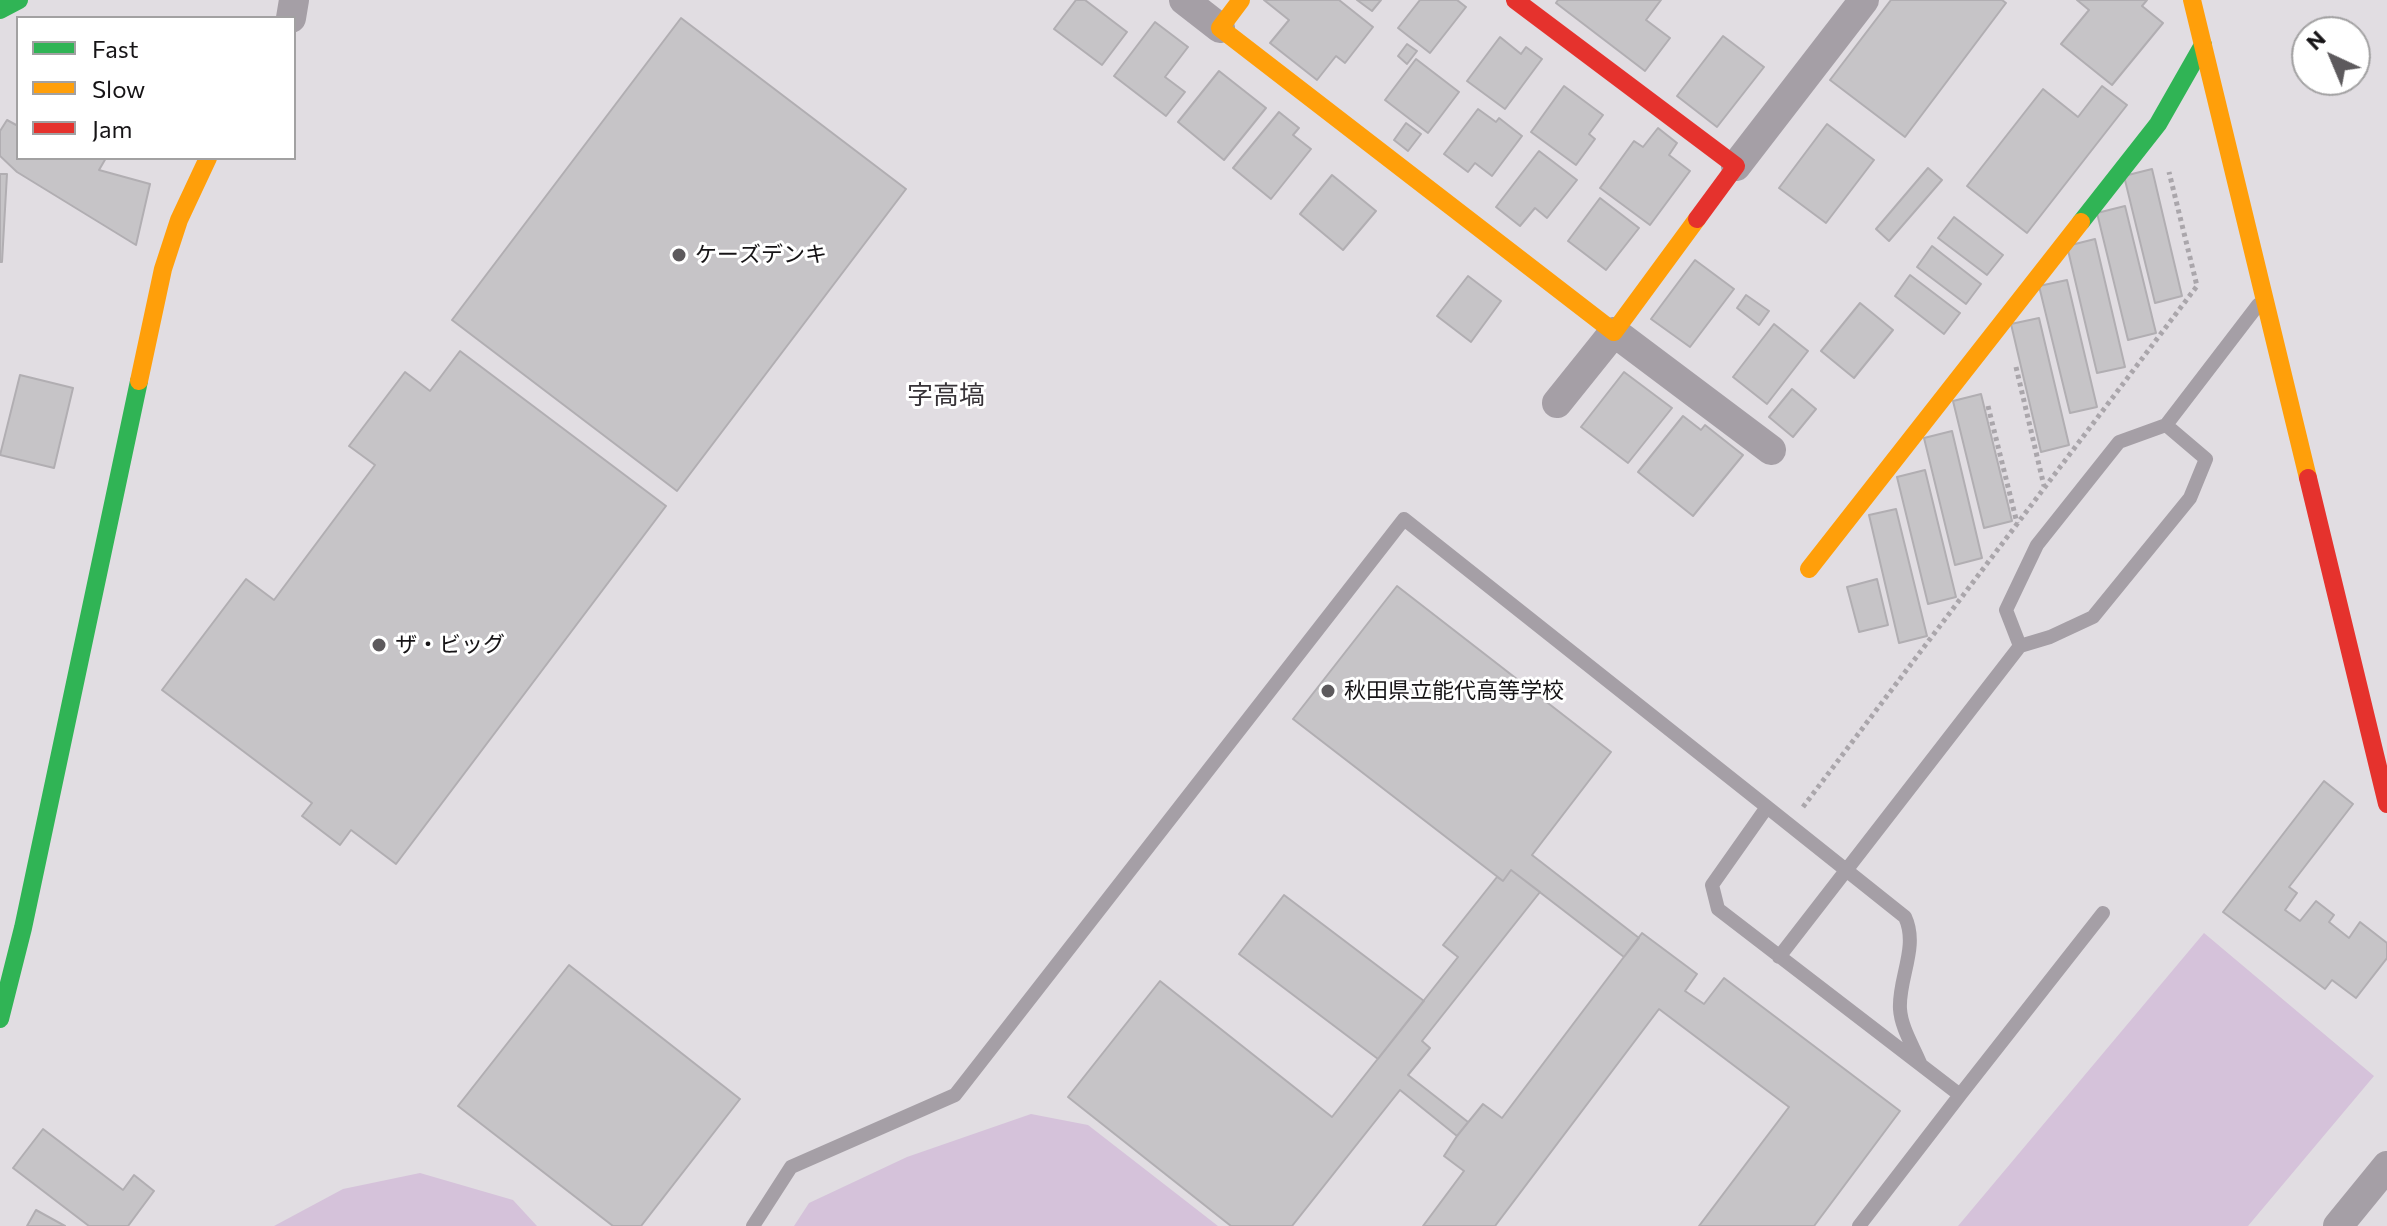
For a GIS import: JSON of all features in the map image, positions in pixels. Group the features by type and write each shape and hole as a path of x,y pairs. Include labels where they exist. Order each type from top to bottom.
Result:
{"main road":[{"path":"0,10 19,0"},
{"path":"1241,0 1220,28 1614,332 1736,166 1515,0"},
{"path":"2192,0 2387,804"},
{"path":"1809,569 2158,124 2203,45"},
{"path":"0,1019 23,928 163,269 179,220 207,160"}],"street":[{"path":"1184,0 1220,28"},
{"path":"1736,166 1864,0"},
{"path":"1557,403 1614,332 1771,450"},
{"path":"2338,1226 2387,1166"}],"lane":[{"path":"2020,646 2006,610 2037,545 2119,442 2166,425 2263,299"},
{"path":"1779,957 2020,646 2050,637 2093,617 2190,498 2206,459 2166,425"},
{"path":"753,1226 791,1167 955,1095 1404,519 1905,917 1911,929 1900,1009 1921,1065"},
{"path":"1767,807 1712,885 1718,909 1960,1095"},
{"path":"1859,1226 2103,913"}],"path":[{"path":"1790,825 2197,286 2158,124"},
{"path":"2004,319 2044,487"},
{"path":"1975,355 2017,523"}],"shaded area":[{"path":"2204,933 2374,1076 2248,1226 1958,1226"},
{"path":"1031,1114 1088,1125 1218,1226 794,1226 809,1203 907,1157"},
{"path":"420,1173 513,1200 537,1226 274,1226 343,1189"}],"building":[{"path":"1076,0 1085,0 1127,32 1102,65 1054,29"},
{"path":"1264,0 1339,0 1373,27 1345,63 1336,56 1317,80 1270,43 1289,20"},
{"path":"1357,0 1381,0 1372,11"},
{"path":"1420,0 1457,0 1466,7 1430,53 1398,28"},
{"path":"1558,0 1661,0 1646,20 1670,38 1645,71 1556,3"},
{"path":"1891,0 2002,0 2006,3 1905,137 1830,80"},
{"path":"2077,0 2147,0 2142,6 2163,23 2112,85 2061,44 2089,10"},
{"name":"ケーズデンキ","path":"681,18 906,189 677,491 452,320"},
{"path":"1155,22 1188,47 1165,77 1185,92 1166,116 1114,76"},
{"path":"1723,36 1764,67 1717,127 1677,96"},
{"path":"1500,37 1521,54 1526,47 1542,59 1505,109 1467,81"},
{"path":"1407,44 1417,51 1407,64 1398,56"},
{"path":"1416,59 1459,92 1428,133 1385,100"},
{"path":"1219,71 1266,108 1224,160 1178,122"},
{"path":"1564,86 1603,115 1589,134 1595,139 1576,165 1531,132"},
{"path":"2102,86 2127,105 2027,233 1967,186 2043,89 2078,117"},
{"path":"1478,109 1496,122 1499,118 1522,136 1492,176 1475,163 1468,172 1444,154"},
{"path":"1279,112 1299,128 1293,135 1311,149 1271,199 1233,168"},
{"path":"7,120 16,125 16,160 105,160 99,170 150,184 136,245 17,172 0,156 0,131"},
{"path":"1406,123 1421,134 1408,151 1394,140"},
{"path":"1827,124 1874,160 1826,223 1779,188"},
{"path":"1658,128 1677,143 1669,155 1690,171 1650,225 1600,188 1634,141 1643,147"},
{"path":"1539,151 1577,180 1547,218 1535,208 1520,226 1496,207"},
{"path":"1928,168 1942,180 1889,241 1876,229"},
{"path":"2152,169 2182,296 2155,303 2124,176"},
{"path":"0,174 7,174 2,262 0,262"},
{"path":"1332,175 1376,211 1343,250 1300,214"},
{"path":"1600,198 1639,228 1606,270 1568,241"},
{"path":"2125,206 2156,333 2128,340 2097,213"},
{"path":"1954,217 2003,255 1987,275 1938,238"},
{"path":"2095,239 2125,367 2097,373 2067,246"},
{"path":"1932,246 1981,284 1966,304 1917,267"},
{"path":"1695,260 1734,289 1690,347 1651,319"},
{"path":"1910,275 1960,313 1944,334 1895,296"},
{"path":"1468,276 1501,301 1471,342 1437,316"},
{"path":"2067,280 2097,407 2070,413 2039,286"},
{"path":"1746,295 1769,311 1759,325 1737,308"},
{"path":"1860,303 1893,330 1854,378 1821,351"},
{"path":"2039,318 2069,445 2041,452 2011,324"},
{"path":"1774,324 1808,351 1767,404 1733,377"},
{"name":"ザ・ビッグ","path":"460,351 666,506 396,864 351,830 340,845 302,816 312,803 162,690 246,579 274,600 375,465 349,446 405,372 430,391"},
{"path":"1624,372 1672,408 1628,463 1581,427"},
{"path":"20,375 73,388 54,468 0,455"},
{"path":"1792,389 1816,409 1793,437 1769,417"},
{"path":"1981,394 2012,521 1984,528 1953,401"},
{"path":"1683,416 1701,430 1705,425 1743,455 1693,516 1638,472"},
{"path":"1952,431 1982,558 1955,565 1924,438"},
{"path":"1925,470 1956,597 1928,604 1897,477"},
{"path":"1896,509 1927,636 1899,643 1869,515"},
{"path":"1877,579 1888,625 1859,632 1847,587"},
{"path":"1397,586 1611,752 1532,855 1639,938 1624,957 1511,870 1503,881 1293,719"},
{"path":"2324,781 2353,804 2289,887 2297,893 2285,910 2300,921 2316,901 2334,915 2329,922 2349,938 2360,922 2387,943 2387,958 2356,998 2332,980 2325,989 2223,912"},
{"path":"1511,870 1540,892 1422,1041 1430,1048 1408,1075 1468,1122 1457,1136 1400,1090 1292,1226 1231,1226 1068,1097 1160,981 1332,1117 1458,957 1443,945 1497,877 1503,881"},
{"path":"1284,895 1424,1001 1378,1059 1239,954"},
{"path":"1642,933 1697,974 1685,991 1704,1004 1724,978 1900,1111 1814,1226 1699,1226 1789,1107 1659,1009 1495,1226 1423,1226 1464,1171 1444,1156 1457,1136 1483,1104 1502,1118"},
{"path":"569,965 740,1099 641,1226 613,1226 458,1106"},
{"path":"43,1129 123,1190 134,1175 154,1191 128,1226 89,1226 13,1168"},
{"path":"36,1210 65,1226 27,1226"}],"traffic: fast":[{"path":"0,10 19,0"},
{"path":"2081,222 2158,124 2203,45"},
{"path":"0,1019 23,928 139,381"}],"traffic: slow":[{"path":"1241,0 1220,28 1614,332 1697,219"},
{"path":"2192,0 2308,478"},
{"path":"139,381 163,269 179,220 207,160"},
{"path":"1809,569 2081,222"}],"traffic: jam":[{"path":"1515,0 1736,166 1697,219"},
{"path":"2308,478 2387,804"}],"place":[{"name":"ケーズデンキ","path":"679,255"},
{"name":"ザ・ビッグ","path":"379,645"},
{"name":"秋田県立能代高等学校","path":"1328,691"}],"district":[{"name":"字高塙","path":"946,395"}]}
